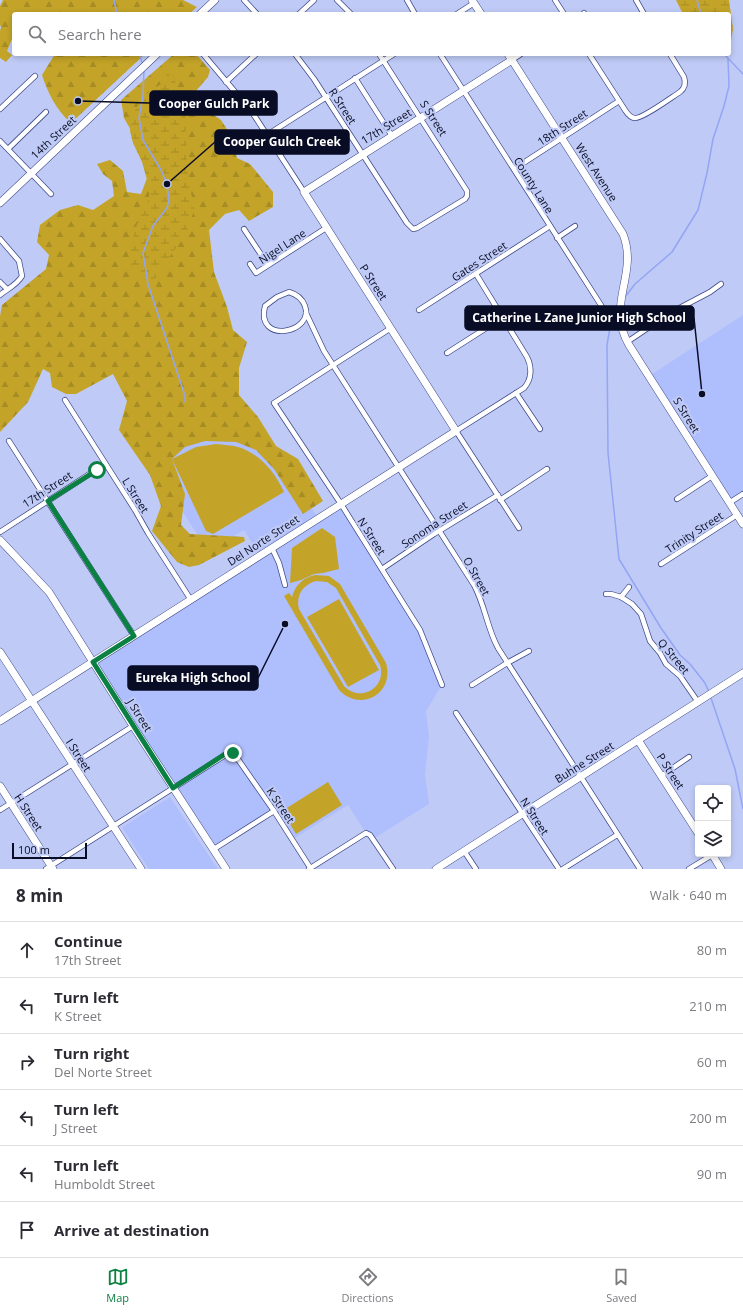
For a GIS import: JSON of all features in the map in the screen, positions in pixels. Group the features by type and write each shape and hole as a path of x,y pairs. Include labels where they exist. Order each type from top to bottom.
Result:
{"street":[{"path":"202,12 214,0"},
{"path":"244,0 255,12"},
{"path":"301,12 314,0"},
{"path":"338,0 349,12"},
{"path":"407,0 415,12"},
{"path":"555,0 563,12"},
{"path":"636,0 643,12"},
{"path":"460,12 473,2 480,12"},
{"name":"14th Street","path":"0,203 155,56"},
{"name":"P Street","path":"205,56 246,104 267,135 519,528"},
{"path":"226,82 254,56"},
{"name":"R Street","path":"297,56 307,68 407,224 413,229"},
{"name":"S Street","path":"381,56 421,117 468,194 466,198 421,227 413,229"},
{"path":"267,135 391,56"},
{"name":"County Lane","path":"441,56 606,313 612,315 619,314"},
{"path":"590,56 619,101 632,118 642,116 682,90 685,83 683,74 671,56"},
{"name":"17th Street","path":"304,192 463,90 510,57"},
{"name":"West Avenue","path":"510,57 623,234 628,263 620,301 619,314"},
{"path":"0,109 35,76"},
{"path":"355,78 392,136"},
{"name":"18th Street","path":"514,168 619,101"},
{"name":"14th Street","path":"8,149 46,112"},
{"path":"0,141 32,172 51,194"},
{"name":"Gates Street","path":"419,310 550,226"},
{"path":"557,238 575,226"},
{"name":"Nigel Lane","path":"250,264 256,273 326,228"},
{"path":"244,229 268,265"},
{"path":"0,239 19,261 22,276 16,284 0,295"},
{"path":"448,353 502,318 476,274"},
{"path":"0,282 7,289"},
{"path":"627,342 672,312 704,296 721,284"},
{"path":"289,292 296,295 302,301 306,313 305,318 300,323 290,330 280,332 276,331 269,325 264,317 265,306 274,299 289,292"},
{"name":"O Street","path":"306,313 319,342 333,365 476,589 493,637 508,663 640,869"},
{"name":"S Street","path":"619,314 621,327 627,342 743,524"},
{"name":"Del Norte Street","path":"0,721 516,393 527,384 531,367 527,357 502,318"},
{"path":"333,365 391,328"},
{"name":"N Street","path":"333,365 274,403 341,504 420,630 442,685"},
{"path":"516,393 540,430"},
{"name":"L Street","path":"65,400 191,600"},
{"path":"9,441 134,636"},
{"name":"17th Street","path":"0,532 105,464"},
{"name":"Sonoma Street","path":"382,569 439,530 547,469"},
{"path":"677,500 712,476"},
{"path":"730,503 743,494"},
{"name":"Trinity Street","path":"661,564 737,515"},
{"name":"J Street","path":"0,540 49,592 133,726 226,869"},
{"path":"272,548 279,563 285,584"},
{"path":"621,597 629,587"},
{"name":"Q Street","path":"606,594 621,597 632,604 641,614 650,641 660,653 666,664 680,676 698,702"},
{"path":"472,685 529,651"},
{"name":"I Street","path":"0,652 141,869"},
{"name":"Buhne Street","path":"436,869 743,673"},
{"name":"N Street","path":"456,713 559,869"},
{"path":"0,810 133,726"},
{"name":"P Street","path":"638,740 695,828"},
{"name":"K Street","path":"173,788 225,754 230,752 233,753 274,811 310,869"},
{"path":"661,776 689,757"},
{"name":"H Street","path":"0,786 50,868"},
{"path":"50,868 173,788"},
{"path":"214,849 274,811"},
{"path":"310,869 366,833 370,835 393,869"},
{"path":"563,869 617,834"},
{"path":"464,851 476,869"},
{"path":"689,869 707,857"},
{"path":"714,857 721,869"}],"shaded area":[{"path":"743,315 743,494 729,503 649,376"},
{"path":"240,398 318,518 341,504 420,630 442,685 426,711 429,737 425,774 429,804 373,839 366,833 348,805 293,839 274,811 214,849 93,662 260,556 244,530 208,551 148,458"},
{"path":"170,797 218,869 149,869 123,827"}],"green space":[{"path":"3,0 183,0 197,7 191,12 12,12 12,39 7,51 12,55 6,62 0,58 0,6"},
{"path":"676,0 729,0 731,12 682,12"},
{"path":"731,14 733,29 731,40"},
{"path":"54,56 143,56 71,123 61,113 53,101 42,75"},
{"path":"172,56 198,56 210,70 208,77 195,92 199,105 221,120 230,134 237,158 250,164 273,192 273,207 249,221 239,210 225,214 209,230 214,272 227,307 233,330 247,342 239,368 239,395 258,417 276,446 298,459 323,501 303,514 274,469 256,450 236,442 205,441 185,447 172,459 185,494 181,525 190,534 244,537 245,541 199,565 189,567 177,562 152,531 161,506 150,475 119,430 127,401 113,374 76,394 66,394 52,387 50,373 43,369 28,402 0,432 0,316 2,305 46,269 49,255 37,242 40,225 60,210 78,205 93,210 114,196 112,181 103,174 97,164 110,160 123,171 127,192 141,194 150,170 141,148 124,118 121,100"},
{"path":"170,69 185,106 187,166 194,210 189,226 182,240 164,264 158,277 147,281 138,275 130,265 128,253 139,218 148,201 150,190 142,162 133,143 130,131 133,114 143,96 161,84"},
{"path":"216,444 238,447 253,454 266,464 276,477 284,492 213,534 206,531 172,459 196,447"},
{"path":"322,528 335,537 339,569 314,574 290,583 292,548"},
{"path":"311,576 329,576 340,584 386,663 386,683 381,691 374,696 357,700 348,697 339,690 284,596 289,593 292,597 297,586 303,580","holes":["316,581 327,582 336,588 380,665 380,680 376,686 364,693 350,691 344,686 299,609 299,595 307,585"]},
{"path":"339,599 379,670 348,687 307,617"},
{"path":"328,782 342,805 296,834 282,811"}],"waterway":[{"path":"114,0 117,12"},
{"path":"697,0 700,12"},
{"path":"140,56 143,65"},
{"path":"726,56 743,74"},
{"path":"625,297 635,284 672,252 698,210 713,139 729,86 728,59"},
{"path":"144,70 143,96 139,118 143,140 161,170 167,184 169,200 167,208 153,226 143,253 148,284 185,396 185,402"},
{"path":"615,316 611,322 607,345 608,453 619,559 661,628 680,655 690,664 705,683 709,692"},
{"path":"711,698 735,769 743,809"}],"place":[{"name":"Cooper Gulch Park","path":"78,101"},
{"name":"Cooper Gulch Creek","path":"167,184"},
{"name":"Catherine L Zane Junior High School","path":"702,394"},
{"name":"Eureka High School","path":"285,624"}],"route":[{"path":"97,470 48,501 134,636 93,662 173,788 225,754 230,752 233,753"}]}
